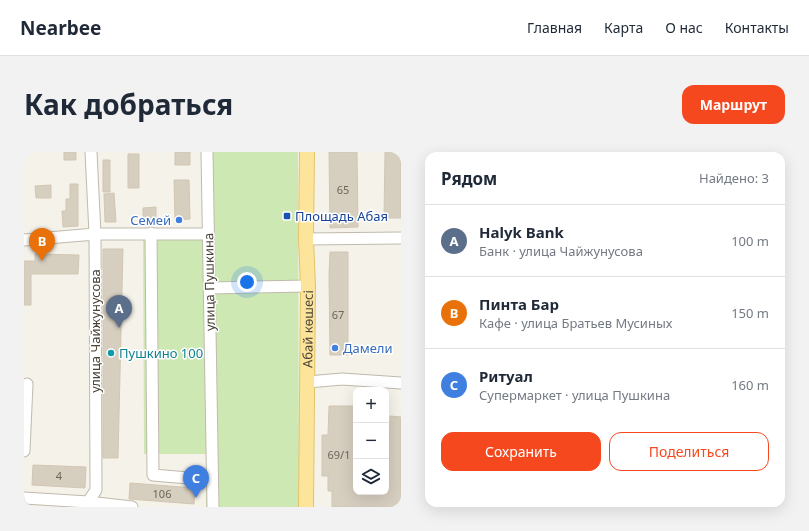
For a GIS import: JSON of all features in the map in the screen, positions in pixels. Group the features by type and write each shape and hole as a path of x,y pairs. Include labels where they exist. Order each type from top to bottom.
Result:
{"main road":[{"name":"Абай көшесі","path":"306,507 308,382 308,286 306,240 307,152"}],"street":[{"name":"улица Чайжунусова","path":"86,504 96,490 94,234 91,152"},
{"name":"улица Пушкина","path":"207,152 213,507"},
{"path":"151,233 152,475 212,480"},
{"path":"24,240 94,234 208,234"},
{"path":"306,240 401,238"},
{"path":"210,288 308,286"},
{"path":"308,382 342,378 401,383"},
{"path":"24,451 27,384"},
{"path":"24,498 132,507"}],"green space":[{"path":"205,152 298,152 299,507 206,507 206,454 144,454 143,234 205,234"}],"building":[{"path":"64,152 76,152 76,160 64,160"},
{"path":"175,152 190,152 190,165 175,165"},
{"path":"329,152 357,152 358,227 330,228"},
{"path":"385,152 401,152 401,218 384,218"},
{"path":"128,154 139,154 139,188 128,188"},
{"path":"103,160 110,160 110,192 103,192"},
{"path":"174,180 189,180 190,219 175,220"},
{"path":"70,184 78,184 78,226 63,227 62,211 66,211 66,199 70,199"},
{"path":"51,185 51,198 36,198 35,186"},
{"path":"114,193 116,222 105,222 104,194"},
{"path":"156,207 156,220 143,220 143,208"},
{"name":"Пушкино 100","path":"103,249 123,249 118,458 103,458"},
{"path":"330,252 348,252 348,355 330,355"},
{"path":"35,254 79,255 78,274 31,274 31,305 24,305 24,261 35,261"},
{"path":"329,406 353,406 353,495 389,495 390,416 401,417 401,507 332,507 332,491 328,491 328,476 322,476 322,435 328,435"},
{"path":"33,465 86,467 85,488 32,485"},
{"path":"130,483 195,488 194,504 129,499"}],"place":[{"name":"Площадь Абая","path":"287,216"},
{"name":"Семей","path":"179,220"},
{"name":"Пинта Бар","path":"42,261"},
{"name":"Halyk Bank","path":"119,328"},
{"name":"Дамели","path":"335,348"},
{"name":"Пушкино 100","path":"111,353"},
{"name":"Ритуал","path":"196,498"}]}
